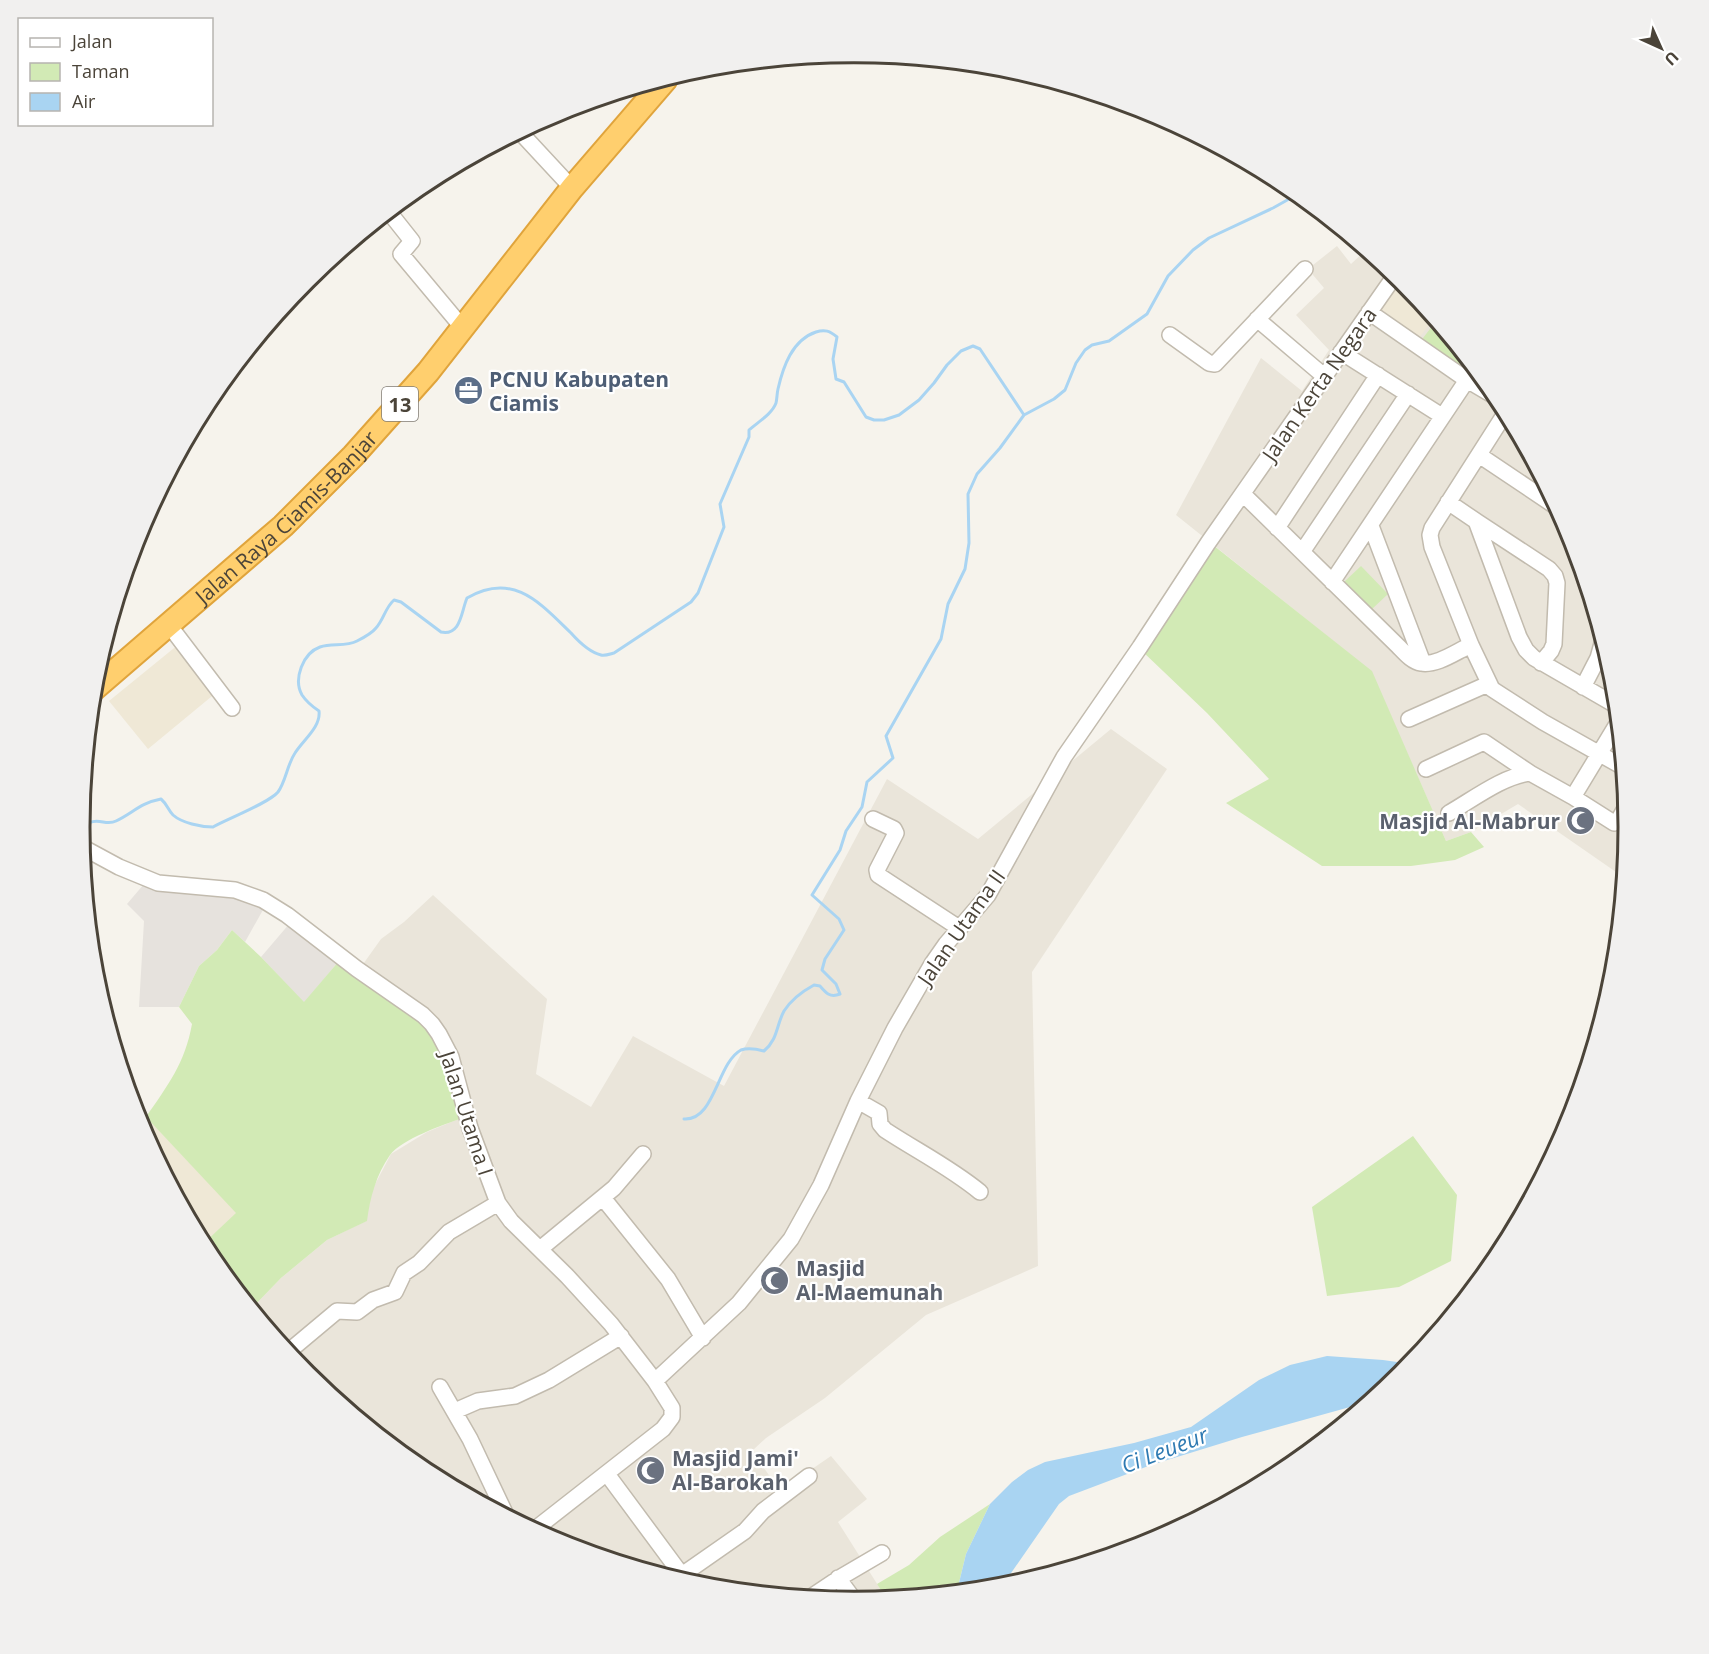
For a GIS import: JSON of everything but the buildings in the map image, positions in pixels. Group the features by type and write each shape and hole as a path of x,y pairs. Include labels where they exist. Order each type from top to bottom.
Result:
{"highway":[{"name":"Jalan Raya Ciamis-Banjar","path":"105,680 283,526 353,456 406,398 572,188 657,89"}],"street":[{"path":"526,138 572,188"},
{"path":"394,218 411,240 401,254 462,327"},
{"path":"1170,335 1209,363 1215,364 1305,269"},
{"name":"Jalan Kerta Negara","path":"1243,494 1390,282"},
{"path":"1369,312 1479,387"},
{"path":"1257,319 1324,376"},
{"path":"1341,352 1442,417"},
{"path":"1277,528 1378,375"},
{"path":"1332,582 1467,380"},
{"path":"1302,552 1408,394"},
{"path":"1501,420 1432,528 1430,541 1488,684 1513,704 1616,763"},
{"path":"1479,455 1544,499"},
{"path":"1243,494 1403,652 1418,663 1436,661 1471,645"},
{"name":"Jalan Utama II","path":"655,1381 748,1294 791,1239 821,1185 895,1028 932,964 988,895 1064,757 1243,494"},
{"path":"1448,502 1544,565 1556,576 1555,635 1551,651 1541,663"},
{"path":"1476,521 1519,637 1530,654 1541,663 1608,701"},
{"path":"1371,526 1423,663"},
{"path":"169,625 232,708"},
{"path":"1583,687 1599,656"},
{"path":"1409,719 1488,684"},
{"path":"1573,797 1612,732"},
{"path":"1426,769 1484,742 1530,773 1614,823 1618,821"},
{"path":"1449,813 1507,780 1530,773"},
{"path":"873,819 894,829 896,833 880,863 877,874 959,928"},
{"name":"Jalan Utama I","path":"91,852 130,872 158,883 235,890 263,900 287,915 423,1016 439,1034 451,1057 470,1128 498,1203 511,1221 567,1276 621,1336 672,1407 670,1422 542,1524"},
{"path":"860,1102 878,1112 881,1117 880,1124 885,1130 951,1170 980,1192"},
{"path":"540,1249 614,1188 643,1154"},
{"path":"603,1198 668,1279 703,1338"},
{"path":"295,1346 337,1311 357,1311 374,1300 395,1292 404,1273 419,1263 448,1232 498,1203"},
{"path":"455,1412 478,1401 515,1396 549,1380 621,1336"},
{"path":"440,1387 470,1438 501,1504"},
{"path":"607,1474 679,1570"},
{"path":"692,1573 745,1531 763,1511 809,1476"},
{"path":"821,1590 882,1553"},
{"path":"838,1578 847,1591"}],"shaded area":[{"path":"1337,246 1351,264 1360,255 1395,287 1461,362 1490,403 1540,489 1578,581 1604,678 1617,777 1616,872 1518,804 1471,832 1446,841 1371,671 1176,515 1261,358 1302,391 1329,350 1296,315 1324,288 1308,269"},
{"path":"1395,287 1430,324 1416,342 1378,310"},
{"path":"179,644 217,692 148,749 109,701"},
{"path":"1111,729 1167,769 1032,972 1038,1266 926,1315 825,1398 766,1438 752,1451 780,1491 831,1456 867,1499 838,1522 881,1590 805,1589 705,1576 657,1565 562,1533 472,1489 389,1433 314,1367 257,1303 281,1278 327,1240 366,1221 372,1190 391,1154 427,1132 461,1118 356,974 381,939 404,922 433,895 547,999 536,1074 591,1107 633,1036 724,1086 887,779 978,839"},
{"path":"144,884 165,892 237,899 264,908 245,942 232,930 217,950 199,966 179,1007 139,1007 144,921 127,904"},
{"path":"290,923 339,961 304,1003 261,957"},
{"path":"150,1121 237,1213 210,1237 169,1165"}],"green space":[{"path":"1432,326 1468,372 1468,373 1420,342"},
{"path":"1213,545 1372,671 1446,841 1471,832 1484,847 1455,860 1411,866 1322,866 1226,803 1269,779 1207,713 1142,651"},
{"path":"1361,566 1388,594 1371,610 1344,582"},
{"path":"232,930 304,1002 339,961 427,1029 440,1048 462,1118 423,1133 396,1149 390,1155 377,1179 367,1221 327,1240 281,1278 257,1303 210,1237 236,1213 150,1121 147,1115 175,1073 189,1038 192,1024 179,1007 199,966 217,950"},
{"path":"1413,1136 1457,1195 1451,1261 1399,1287 1327,1296 1312,1207"},
{"path":"990,1504 966,1554 959,1583 881,1590 877,1584 909,1565 940,1537"}],"water":[{"name":"Ci Leueur","path":"1327,1356 1399,1362 1351,1407 1151,1465 1069,1496 1059,1504 1010,1575 959,1583 966,1554 990,1504 1028,1470 1045,1462 1134,1443 1191,1427 1259,1380 1290,1365"}],"waterway":[{"path":"684,1119 694,1117 703,1111 726,1067 741,1050 764,1051 769,1046 784,1011 798,996 814,985 820,986 831,995 840,994 836,984 822,970 825,959 844,930 839,919 812,895 840,850 846,831 862,807 867,782 893,758 886,736 941,639 948,604 965,569 969,543 968,494 977,474 1024,415 1054,399 1065,390 1076,363 1085,350 1092,345 1109,341 1147,314 1168,276 1193,250 1209,238 1289,199"},
{"path":"90,822 116,821 142,806 161,799 177,818 192,824 213,827 273,796 281,788 292,758 314,728 319,717 319,711 312,706 299,689 299,674 304,661 320,647 353,643 370,634 379,625 394,600 401,602 441,632 448,632 453,630 459,622 467,598 483,591 498,588 512,589 537,602 584,646 592,652 603,655 614,653 691,602 698,593 724,527 720,504 749,437 749,430 774,407 790,355 801,341 816,332 827,331 837,337 833,359 836,379 844,382 866,417 884,420 899,415 919,400 961,351 973,346 980,349 1024,415"}],"place":[{"name":"PCNU Kabupaten Ciamis","path":"468,391"},
{"name":"Masjid Al-Mabrur","path":"1581,821"},
{"name":"Masjid Al-Maemunah","path":"775,1280"},
{"name":"Masjid Jami' Al-Barokah","path":"651,1470"}]}
